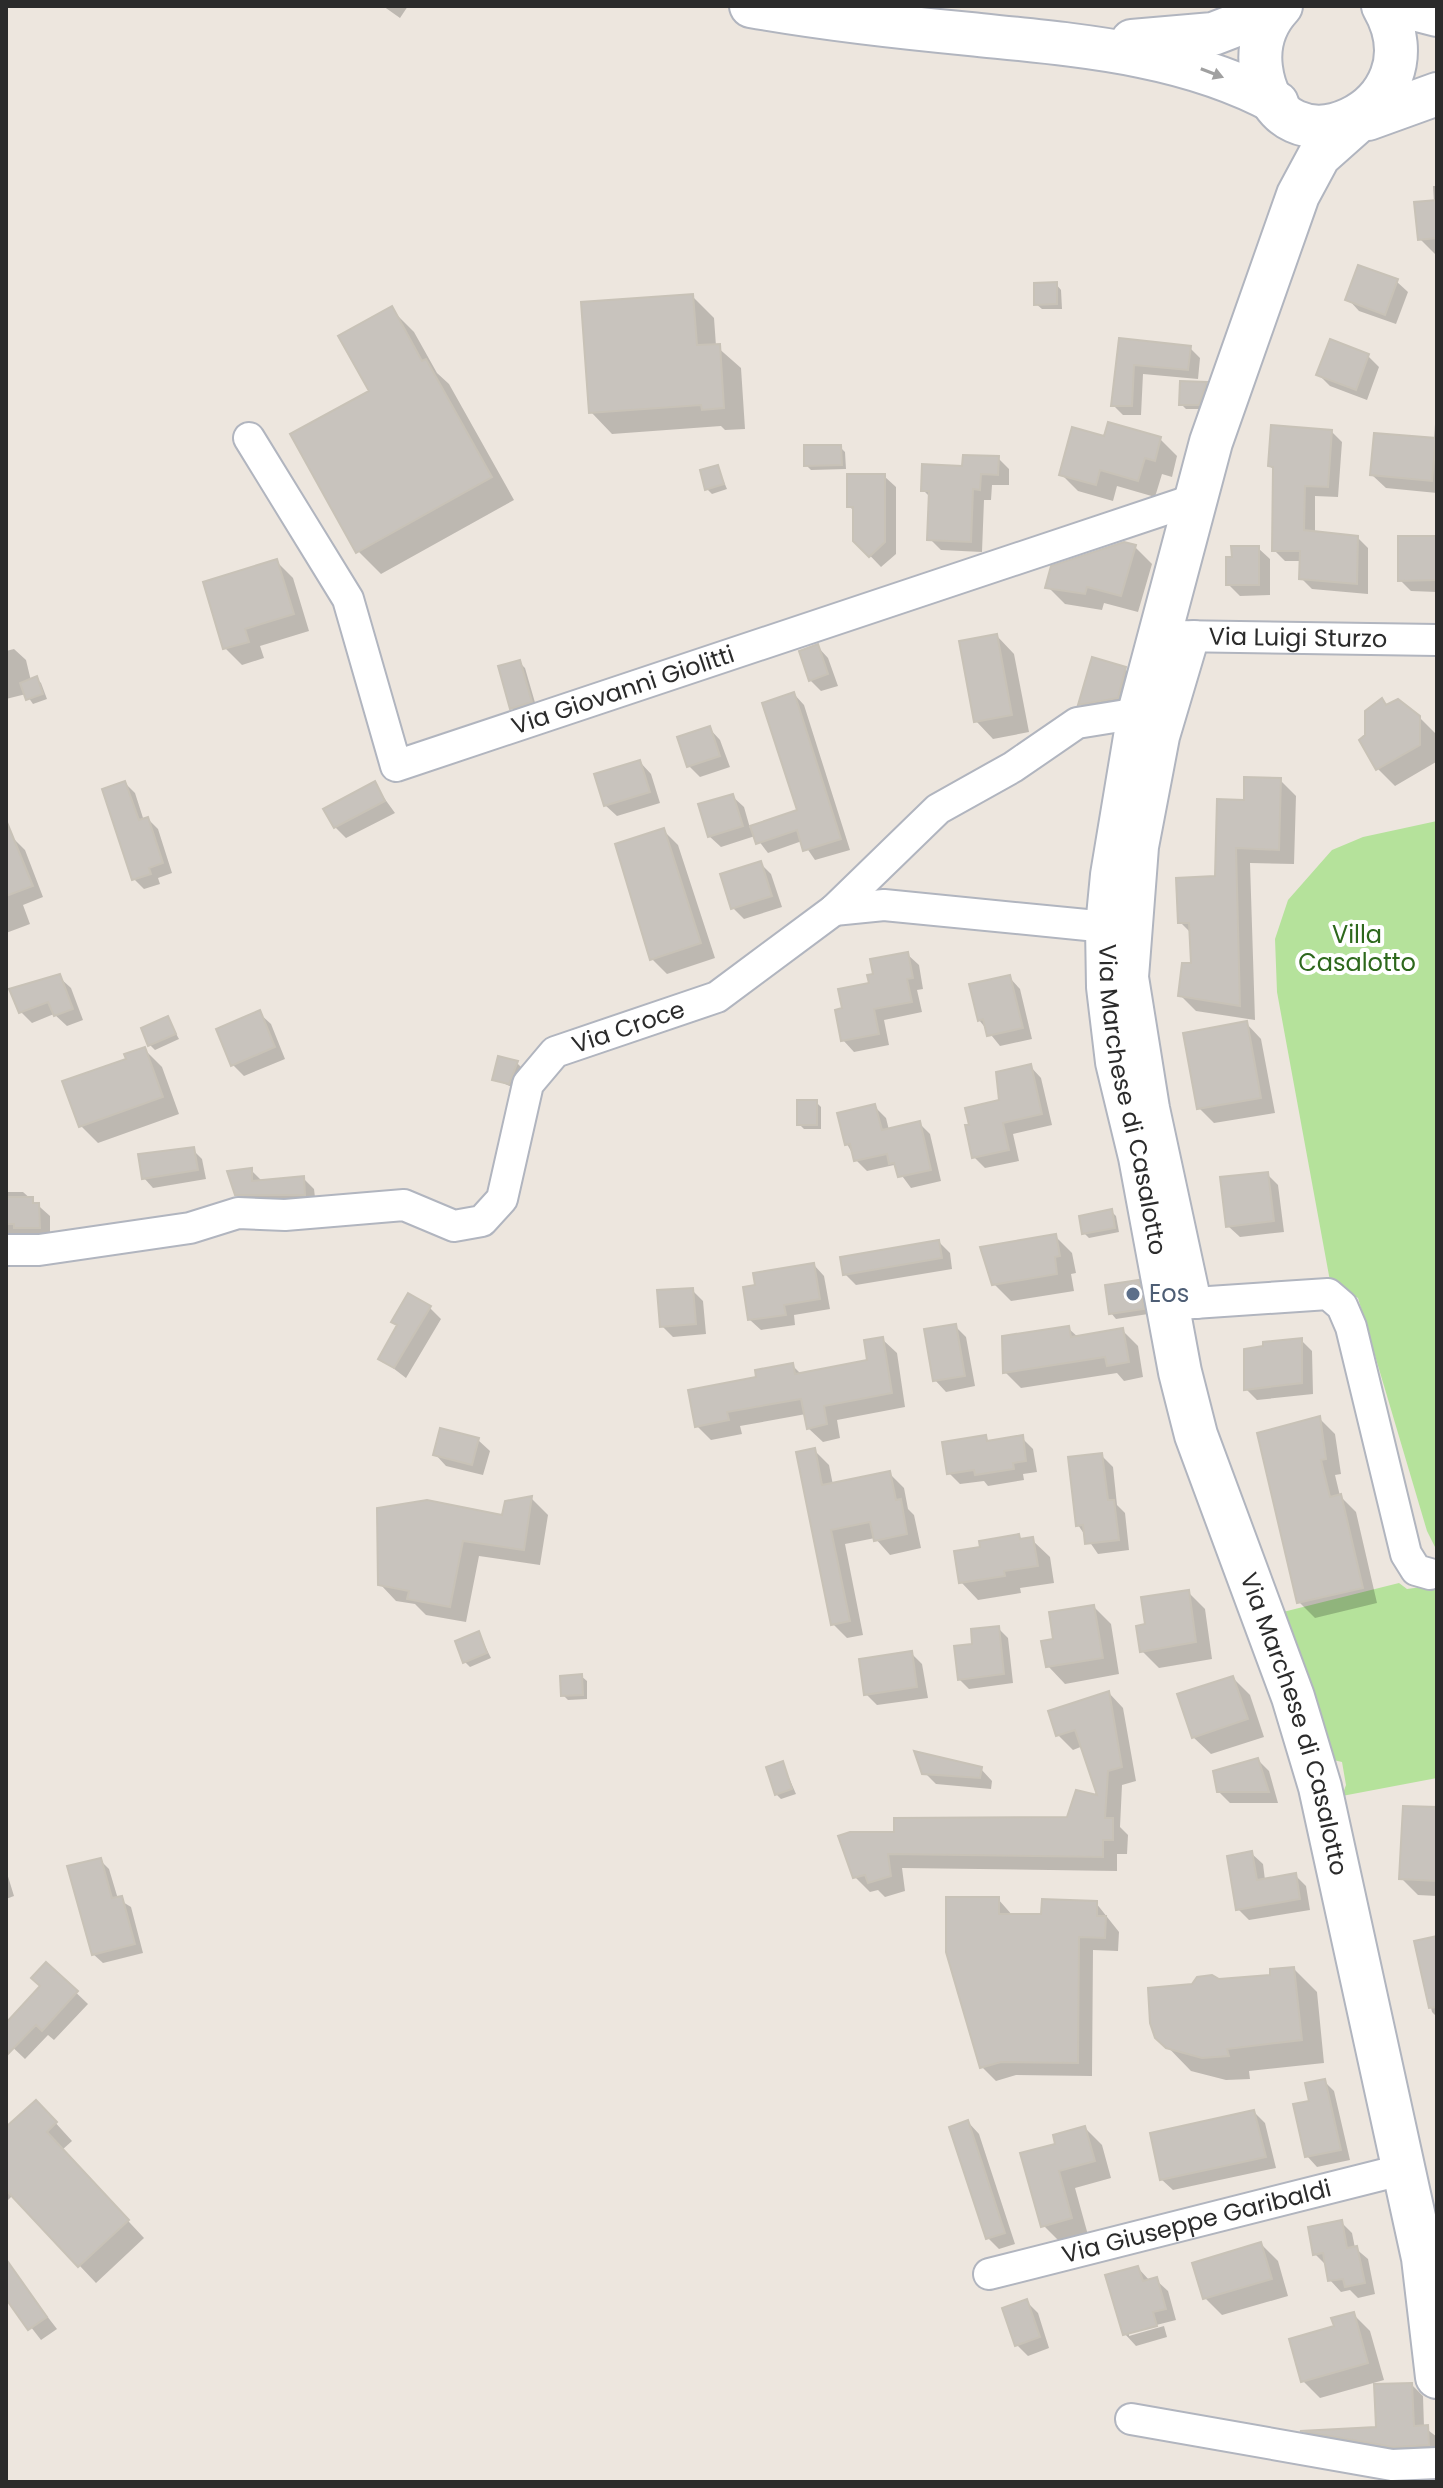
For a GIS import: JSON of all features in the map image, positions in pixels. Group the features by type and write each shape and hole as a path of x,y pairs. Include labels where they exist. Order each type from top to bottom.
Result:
{"street":[{"path":"751,6 841,22 1081,46 1195,67 1279,105 1293,117 1323,128 1359,123 1437,94"},
{"path":"1298,195 1319,156 1389,99 1403,68 1400,33 1383,6"},
{"path":"1402,6 1437,15"},
{"path":"1081,46 1213,34 1279,7"},
{"path":"1279,7 1268,22 1260,56 1265,81 1279,105 1297,149 1298,195"},
{"name":"Via Marchese di Casalotto","path":"1298,195 1215,428 1196,499 1177,636 1139,713 1119,822 1107,927 1108,987 1117,1062 1140,1157 1182,1304 1196,1435 1293,1697 1320,1787 1405,2169 1434,2316 1437,2377"},
{"name":"Via Giovanni Giolitti","path":"249,438 348,599 396,766 1196,499"},
{"path":"1177,636 1164,737 1143,847 1133,977 1182,1304 1328,1294 1342,1306 1351,1327 1406,1554 1416,1570 1430,1574"},
{"name":"Via Luigi Sturzo","path":"1177,636 1437,640"},
{"name":"Via Croce","path":"6,1250 39,1250 190,1228 238,1213 285,1215 404,1205 454,1226 482,1221 502,1199 528,1084 555,1052 717,997 834,910 938,809 1013,767 1077,723 1139,713"},
{"path":"834,910 884,905 1107,927"},
{"name":"Via Giuseppe Garibaldi","path":"989,2274 1405,2169"},
{"path":"1131,2419 1392,2465 1437,2463"}],"green space":[{"name":"Villa Casalotto","path":"1437,821 1437,1551 1427,1531 1358,1298 1330,1281 1277,992 1275,939 1288,900 1332,850 1363,837"},
{"path":"1399,1583 1407,1589 1437,1585 1437,1778 1342,1796 1346,1785 1342,1762 1329,1759 1275,1614"}],"building":[{"path":"1437,200 1437,238 1418,240 1414,202"},
{"path":"1358,265 1398,279 1385,315 1345,300"},
{"path":"1057,282 1057,304 1034,305 1034,283"},
{"path":"693,294 697,345 720,344 724,408 702,410 701,405 589,413 581,302"},
{"path":"392,306 422,361 426,359 492,477 356,553 290,434 369,391 338,336"},
{"path":"1119,338 1191,346 1188,370 1134,365 1132,406 1111,406"},
{"path":"1330,339 1369,354 1356,390 1316,375"},
{"path":"1180,381 1207,382 1199,405 1179,405"},
{"path":"1108,422 1161,437 1155,461 1145,458 1138,481 1100,470 1096,485 1059,475 1072,427 1104,436"},
{"path":"1271,425 1332,430 1328,487 1305,486 1304,530 1358,536 1357,584 1299,579 1300,551 1272,551 1273,467 1268,466"},
{"path":"1374,433 1436,438 1432,481 1370,475"},
{"path":"804,445 841,445 842,465 804,466"},
{"path":"963,455 999,456 998,475 981,474 980,490 973,489 971,542 927,540 929,491 921,491 922,464 962,466"},
{"path":"718,465 724,484 705,490 700,470"},
{"path":"847,474 885,474 885,542 869,557 853,541 853,507 847,507"},
{"path":"1398,536 1436,536 1436,580 1398,581"},
{"path":"1124,542 1136,545 1121,596 1087,587 1085,594 1045,588 1051,566"},
{"path":"1231,546 1259,546 1259,585 1226,585 1226,557 1232,557"},
{"path":"277,559 294,614 245,629 249,642 223,649 203,582"},
{"path":"997,634 1012,715 974,722 959,641"},
{"path":"818,644 828,674 809,681 799,651"},
{"path":"1092,657 1126,667 1118,698 1078,705"},
{"path":"520,660 532,702 510,709 498,666"},
{"path":"37,676 43,694 26,700 20,683"},
{"path":"794,692 841,839 803,851 797,830 756,844 750,826 797,810 762,703"},
{"path":"1382,698 1386,705 1398,699 1420,716 1420,745 1376,770 1359,740 1365,735 1365,711"},
{"path":"710,726 720,756 687,767 677,737"},
{"path":"640,760 650,792 604,806 594,774"},
{"path":"1244,777 1281,778 1279,850 1236,848 1240,1006 1178,996 1182,963 1191,963 1189,923 1178,923 1176,878 1215,876 1217,799 1244,800"},
{"path":"125,781 139,820 148,817 163,863 149,868 151,874 132,880 102,789"},
{"path":"375,781 385,801 334,828 323,809"},
{"path":"733,794 743,826 708,837 698,804"},
{"path":"6,820 33,886 6,896"},
{"path":"664,828 701,943 650,960 615,844"},
{"path":"761,861 772,896 731,909 720,874"},
{"path":"908,952 913,978 907,979 912,1002 874,1009 879,1034 841,1041 835,1010 842,1008 838,989 869,983 867,975 873,974 870,959"},
{"path":"60,974 73,1009 54,1016 48,1002 19,1013 9,989"},
{"path":"1010,975 1023,1028 987,1036 983,1019 978,1021 969,984"},
{"path":"260,1010 275,1047 231,1066 216,1029"},
{"path":"168,1016 176,1034 148,1046 141,1028"},
{"path":"1247,1021 1261,1098 1197,1109 1183,1033"},
{"path":"145,1047 163,1097 79,1127 62,1081 126,1059 124,1054"},
{"path":"498,1056 518,1061 509,1084 492,1080"},
{"path":"1031,1064 1042,1114 1003,1123 1009,1150 972,1158 965,1108 999,1100 996,1072"},
{"path":"797,1100 817,1100 817,1125 797,1125"},
{"path":"875,1104 882,1130 920,1121 931,1170 898,1177 894,1163 889,1164 887,1154 854,1161 850,1144 845,1145 837,1113"},
{"path":"194,1147 198,1170 142,1179 138,1154"},
{"path":"252,1168 252,1181 304,1176 305,1195 235,1195 227,1171"},
{"path":"1268,1172 1274,1221 1226,1227 1220,1177"},
{"path":"6,1197 33,1197 33,1203 39,1203 40,1228 14,1228 14,1224 6,1224"},
{"path":"1112,1209 1115,1228 1082,1234 1079,1216"},
{"path":"1056,1234 1060,1256 1055,1257 1057,1274 992,1285 980,1247"},
{"path":"939,1240 942,1258 843,1275 840,1257"},
{"path":"814,1263 820,1299 784,1305 786,1315 748,1320 743,1287 755,1285 753,1273"},
{"path":"1139,1280 1144,1309 1109,1314 1105,1285"},
{"path":"693,1288 696,1324 660,1327 657,1290"},
{"path":"408,1293 431,1306 394,1368 378,1359 397,1325 391,1322"},
{"path":"956,1324 965,1376 933,1381 924,1329"},
{"path":"1069,1326 1071,1337 1123,1328 1129,1362 1107,1366 1105,1357 1003,1373 1002,1336"},
{"path":"883,1337 892,1393 824,1406 827,1424 807,1429 801,1399 727,1412 729,1420 695,1427 688,1390 756,1377 755,1370 793,1363 795,1374 867,1360 864,1340"},
{"path":"1302,1338 1302,1383 1244,1390 1244,1349 1263,1346 1263,1342"},
{"path":"1320,1416 1326,1459 1321,1460 1330,1497 1341,1494 1363,1588 1297,1603 1257,1433"},
{"path":"440,1428 479,1438 472,1465 433,1455"},
{"path":"986,1435 987,1441 1023,1435 1026,1461 1013,1463 1014,1469 975,1475 974,1470 947,1474 942,1442"},
{"path":"815,1448 822,1485 890,1471 896,1500 901,1499 907,1534 874,1541 870,1522 831,1530 850,1621 831,1625 796,1452"},
{"path":"1102,1453 1108,1500 1114,1500 1119,1540 1085,1544 1083,1525 1076,1526 1068,1457"},
{"path":"532,1496 524,1550 463,1541 450,1607 407,1599 409,1591 378,1585 377,1508 427,1500 502,1515 505,1501"},
{"path":"1019,1534 1020,1539 1033,1537 1038,1566 1004,1571 1005,1576 959,1583 954,1551 980,1547 979,1541"},
{"path":"1189,1590 1196,1642 1140,1652 1136,1626 1145,1624 1141,1597"},
{"path":"1094,1605 1103,1658 1046,1667 1041,1641 1053,1639 1049,1612"},
{"path":"999,1626 1004,1674 958,1680 954,1646 972,1644 971,1629"},
{"path":"479,1631 487,1653 463,1663 455,1641"},
{"path":"912,1651 917,1687 864,1695 859,1659"},
{"path":"582,1674 583,1695 561,1696 560,1676"},
{"path":"1233,1676 1248,1719 1192,1738 1177,1694"},
{"path":"1109,1691 1122,1767 1108,1771 1105,1818 1113,1818 1113,1840 1103,1840 1103,1857 888,1854 891,1876 868,1883 865,1875 853,1878 838,1836 850,1832 894,1832 894,1818 1067,1817 1076,1790 1097,1795 1075,1730 1056,1736 1048,1711"},
{"path":"914,1751 982,1767 980,1778 922,1774"},
{"path":"1258,1758 1269,1792 1217,1792 1213,1771"},
{"path":"783,1761 792,1789 775,1795 766,1767"},
{"path":"1403,1806 1437,1807 1437,1881 1399,1879"},
{"path":"1252,1851 1257,1880 1296,1873 1300,1899 1236,1910 1227,1856"},
{"path":"101,1858 112,1898 122,1896 135,1944 92,1955 67,1866"},
{"path":"946,1897 999,1897 999,1914 1041,1914 1042,1899 1097,1901 1097,1916 1106,1916 1105,1938 1079,1937 1078,2063 1001,2062 980,2068 946,1952"},
{"path":"1437,1936 1437,2007 1429,2008 1414,1941"},
{"path":"46,1962 78,1991 42,2031 36,2025 6,2056 6,2023 40,1986 31,1978"},
{"path":"1294,1967 1302,2040 1227,2049 1229,2056 1202,2058 1166,2048 1155,2038 1150,2023 1148,1988 1192,1984 1197,1977 1212,1975 1219,1979 1270,1975 1270,1969"},
{"path":"1325,2079 1341,2150 1305,2157 1293,2104 1309,2101 1305,2083"},
{"path":"36,2100 57,2122 47,2132 129,2220 78,2267 6,2190 6,2127"},
{"path":"1254,2110 1266,2157 1160,2180 1150,2133"},
{"path":"968,2120 1005,2233 986,2239 949,2127"},
{"path":"1085,2126 1095,2161 1059,2171 1072,2218 1041,2227 1020,2153 1055,2144 1053,2135"},
{"path":"1342,2220 1347,2248 1357,2246 1365,2283 1345,2287 1343,2279 1328,2281 1323,2253 1313,2255 1308,2227"},
{"path":"1261,2242 1272,2279 1203,2299 1192,2263"},
{"path":"6,2259 47,2317 28,2330 6,2299"},
{"path":"1138,2266 1143,2281 1157,2277 1166,2309 1153,2312 1157,2326 1123,2335 1105,2275"},
{"path":"1027,2299 1040,2337 1015,2346 1002,2308"},
{"path":"1354,2312 1368,2363 1301,2382 1289,2339 1334,2326 1331,2318"},
{"path":"1412,2383 1414,2426 1428,2425 1429,2445 1393,2447 1300,2431 1376,2427 1374,2384"}],"place":[{"name":"Eos","path":"1133,1294"}]}
